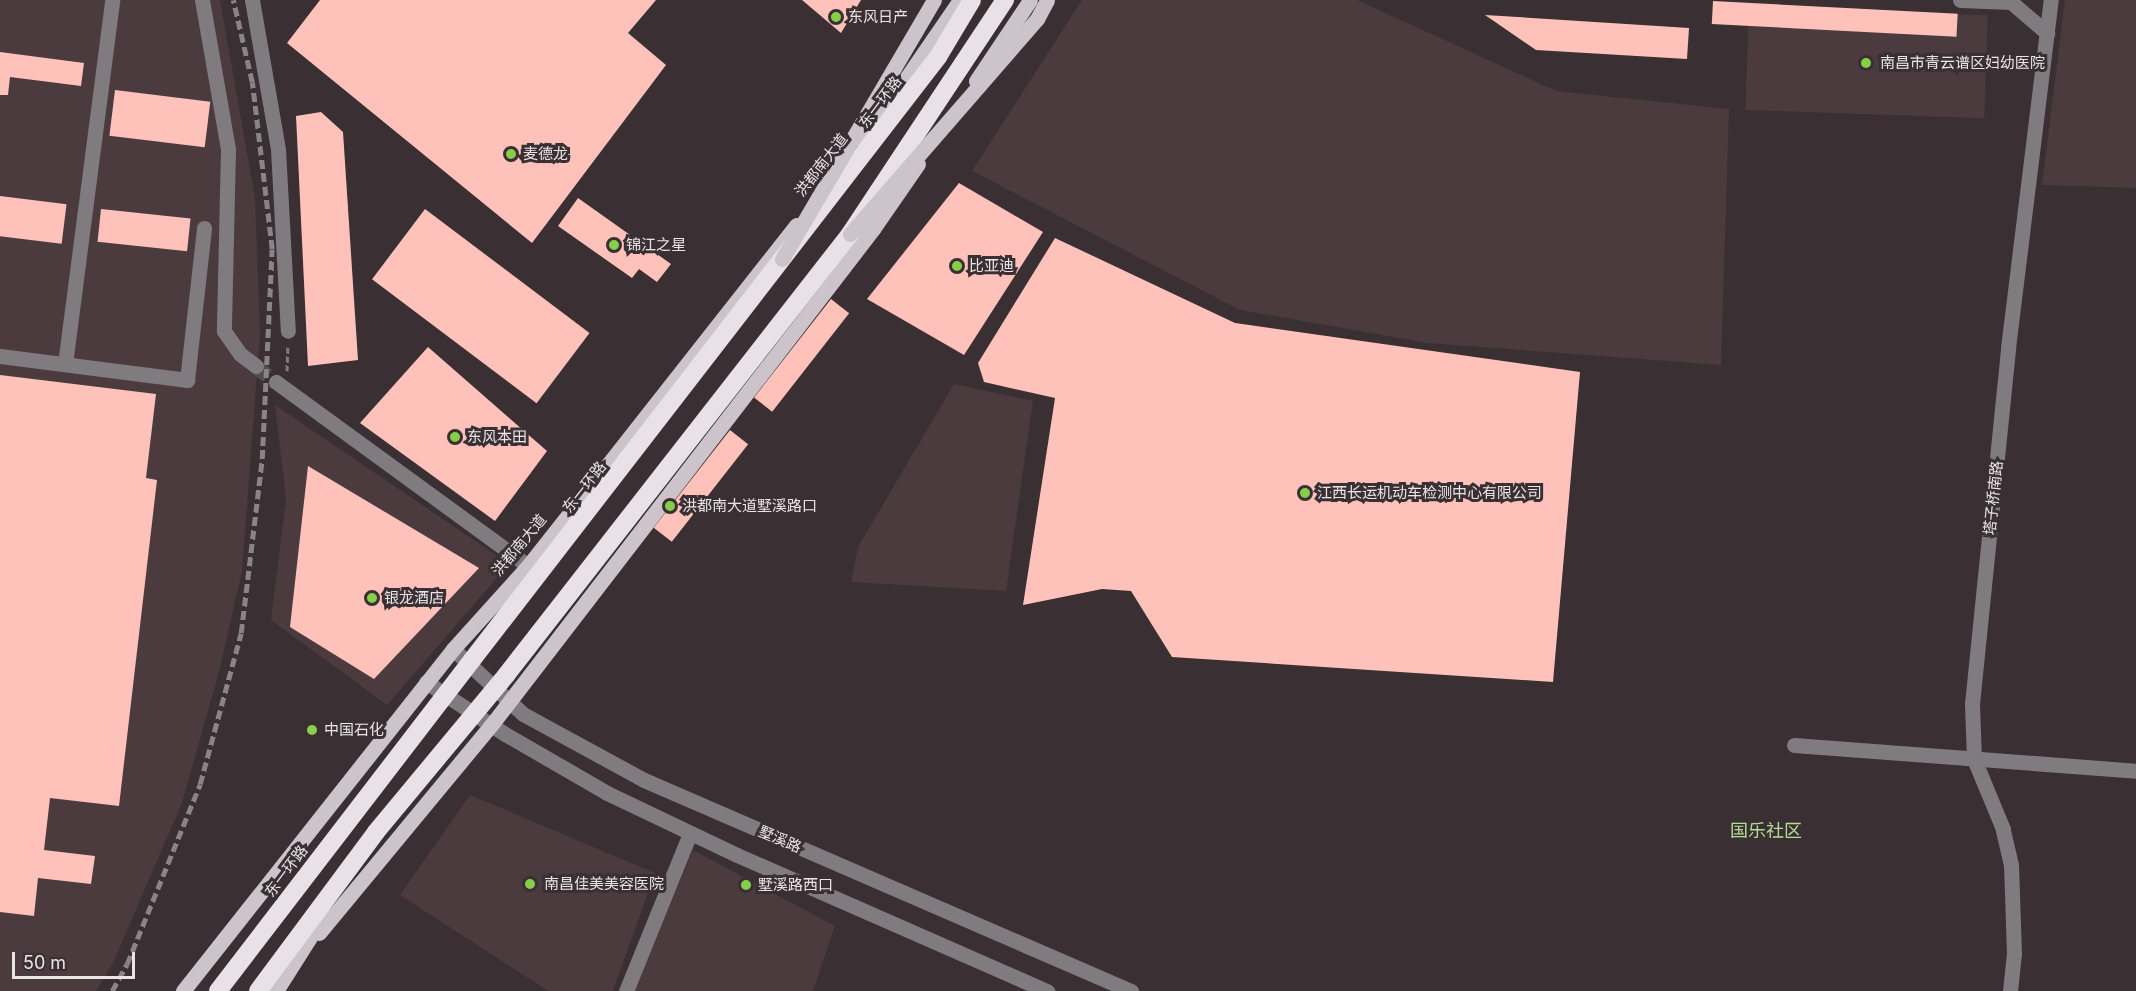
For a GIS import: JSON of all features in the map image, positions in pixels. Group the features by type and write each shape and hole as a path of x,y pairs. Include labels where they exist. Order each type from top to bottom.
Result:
{"highway":[{"name":"东一环路","path":"218,991 938,57 972,0"},
{"path":"258,991 376,832 507,674 850,234 1005,0"}],"main road":[{"path":"782,259 934,0"},
{"name":"洪都南大道","path":"183,991 426,682 528,566 864,140 960,0"},
{"path":"271,991 492,724 873,229 1030,0"},
{"path":"850,234 1037,19 1047,0"},
{"path":"276,991 376,832"}],"street":[{"path":"65,364 112,0"},
{"path":"202,0 228,149 224,331 240,354 256,366"},
{"path":"252,0 278,149 287,262 288,331"},
{"path":"1960,0 2012,2 2047,33"},
{"name":"塔子桥南路","path":"2010,991 2014,954 2011,865 2003,829 1974,759 1972,704 2008,348 2051,0"},
{"path":"0,356 187,380 204,228"},
{"path":"281,386 528,566"},
{"name":"墅溪路","path":"453,649 523,714 644,780 1131,991"},
{"path":"426,682 607,793 690,833 1047,991"},
{"path":"1794,745 2136,771"},
{"path":"626,991 690,833"}],"path":[{"path":"281,386 288,331"}],"shaded area":[{"path":"0,0 220,0 255,198 260,335 242,571 219,672 182,803 113,963 96,991 0,991"},
{"path":"1082,0 1357,0 1556,91 1729,109 1721,365 1428,343 1240,310 972,171"},
{"path":"2065,0 2136,0 2136,188 2042,185"},
{"name":"南昌市青云谱区妇幼医院","path":"1749,7 1988,15 1984,118 1745,110"},
{"path":"954,384 1033,401 1006,591 851,582 858,547"},
{"path":"275,405 509,564 387,705 271,620 286,499"},
{"name":"南昌佳美美容医院","path":"470,795 655,873 613,991 548,991 400,895"},
{"path":"693,850 835,926 813,991 634,991"}],"building":[{"name":"麦德龙","path":"320,0 656,0 628,33 666,65 532,243 287,43"},
{"name":"东风日产","path":"802,0 861,0 841,33"},
{"path":"1713,1 1958,14 1956,37 1712,24"},
{"path":"1485,15 1689,28 1687,59 1536,50"},
{"path":"0,52 84,63 81,86 10,77 8,95 0,95"},
{"path":"115,90 210,102 205,147 109,136"},
{"path":"321,112 343,132 358,360 308,366 296,116"},
{"name":"比亚迪","path":"959,183 1043,232 964,355 867,299"},
{"path":"0,196 67,204 62,244 0,236"},
{"name":"锦江之星","path":"578,198 671,264 657,282 639,269 632,278 558,226"},
{"path":"101,209 191,218 187,251 98,242"},
{"path":"425,209 590,333 537,403 372,279"},
{"name":"江西长运机动车检测中心有限公司","path":"1055,238 1235,323 1580,372 1553,682 1172,657 1131,591 1102,589 1023,605 1055,398 984,382 978,363"},
{"path":"831,299 849,313 772,412 754,398"},
{"name":"东风本田","path":"428,347 547,451 495,521 360,423"},
{"path":"0,375 156,394 146,478 157,480 119,806 50,798 44,850 95,856 91,884 38,878 34,916 0,912"},
{"path":"730,430 748,444 672,542 654,528"},
{"name":"银龙酒店","path":"308,466 479,568 374,679 290,627"}],"tunnel":[{"path":"256,366 276,382"}],"railway":[{"path":"112,991 127,964 200,784 241,633 262,459 272,249 252,82 233,0"}],"place":[{"name":"东风日产","path":"836,17"},
{"name":"南昌市青云谱区妇幼医院","path":"1866,63"},
{"name":"麦德龙","path":"511,154"},
{"name":"锦江之星","path":"614,245"},
{"name":"比亚迪","path":"957,266"},
{"name":"东风本田","path":"455,437"},
{"name":"江西长运机动车检测中心有限公司","path":"1305,493"},
{"name":"洪都南大道墅溪路口","path":"670,506"},
{"name":"银龙酒店","path":"372,598"},
{"name":"中国石化","path":"312,730"},
{"name":"南昌佳美美容医院","path":"530,884"},
{"name":"墅溪路西口","path":"746,885"}],"district":[{"name":"国乐社区","path":"1766,831"}]}
